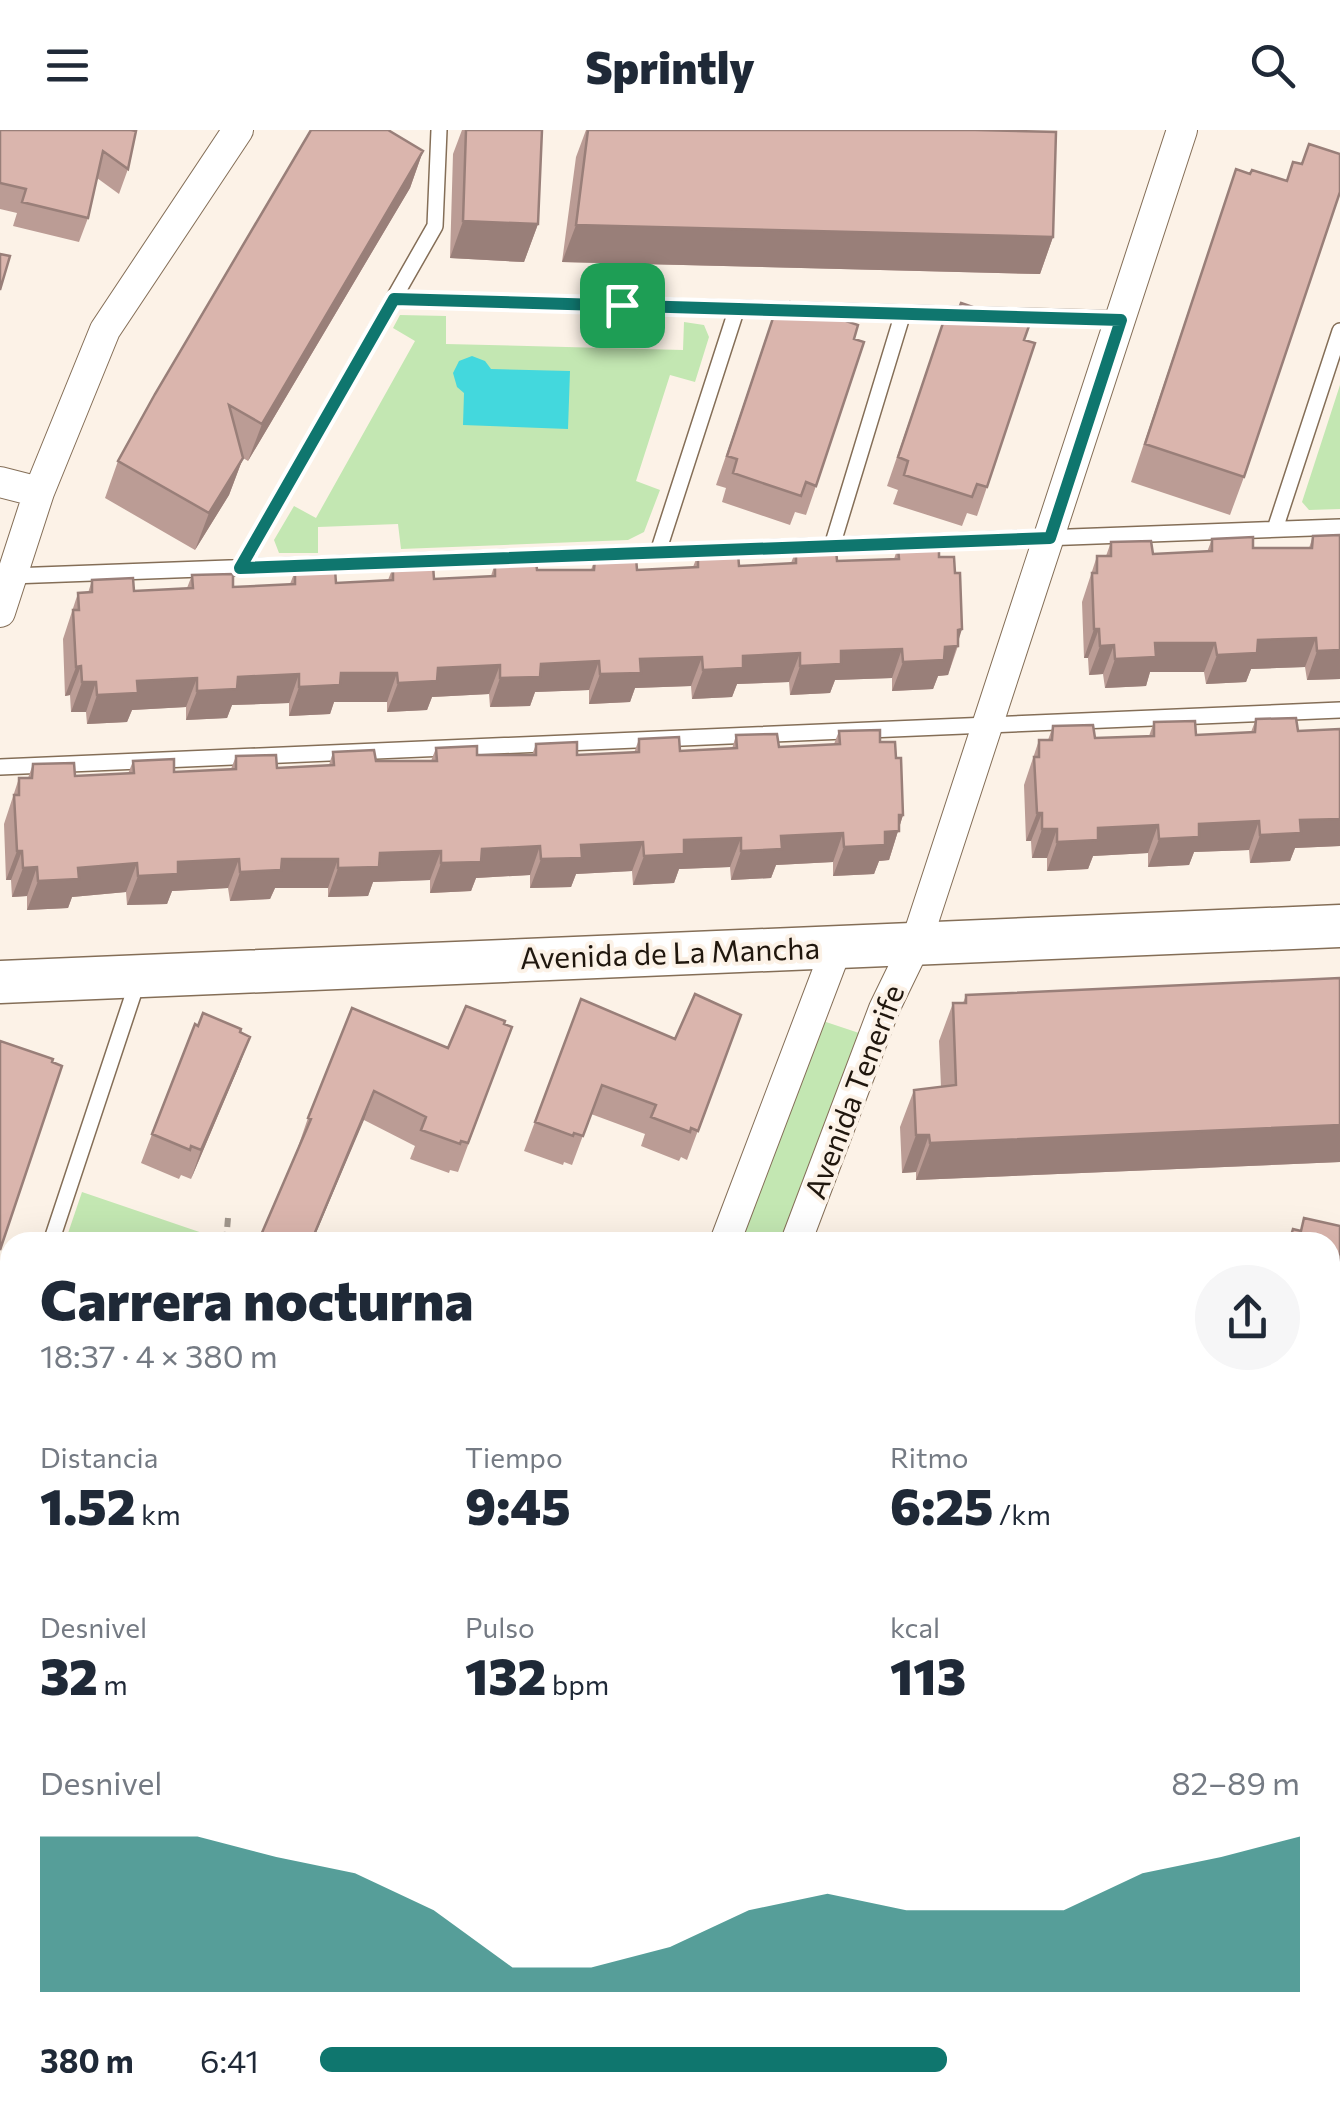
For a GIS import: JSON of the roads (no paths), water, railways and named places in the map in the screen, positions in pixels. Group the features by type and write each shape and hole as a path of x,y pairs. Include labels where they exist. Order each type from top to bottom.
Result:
{"main road":[{"name":"Avenida de La Mancha","path":"0,982 1340,926"}],"street":[{"path":"0,612 38,492 118,307 238,130"},
{"name":"Avenida Tenerife","path":"800,1232 884,1009 916,943 1182,130"},
{"path":"0,482 38,492"},
{"path":"729,1232 837,947"}],"lane":[{"path":"240,568 434,226 440,130"},
{"path":"394,299 1121,320"},
{"path":"658,552 736,308"},
{"path":"832,546 903,313"},
{"path":"1275,529 1340,330"},
{"path":"12,576 1340,527"},
{"path":"0,767 1340,710"},
{"path":"54,1232 139,976"}],"water":[{"path":"472,356 485,361 491,369 570,371 568,429 463,425 464,393 457,387 453,373 459,361"}]}
